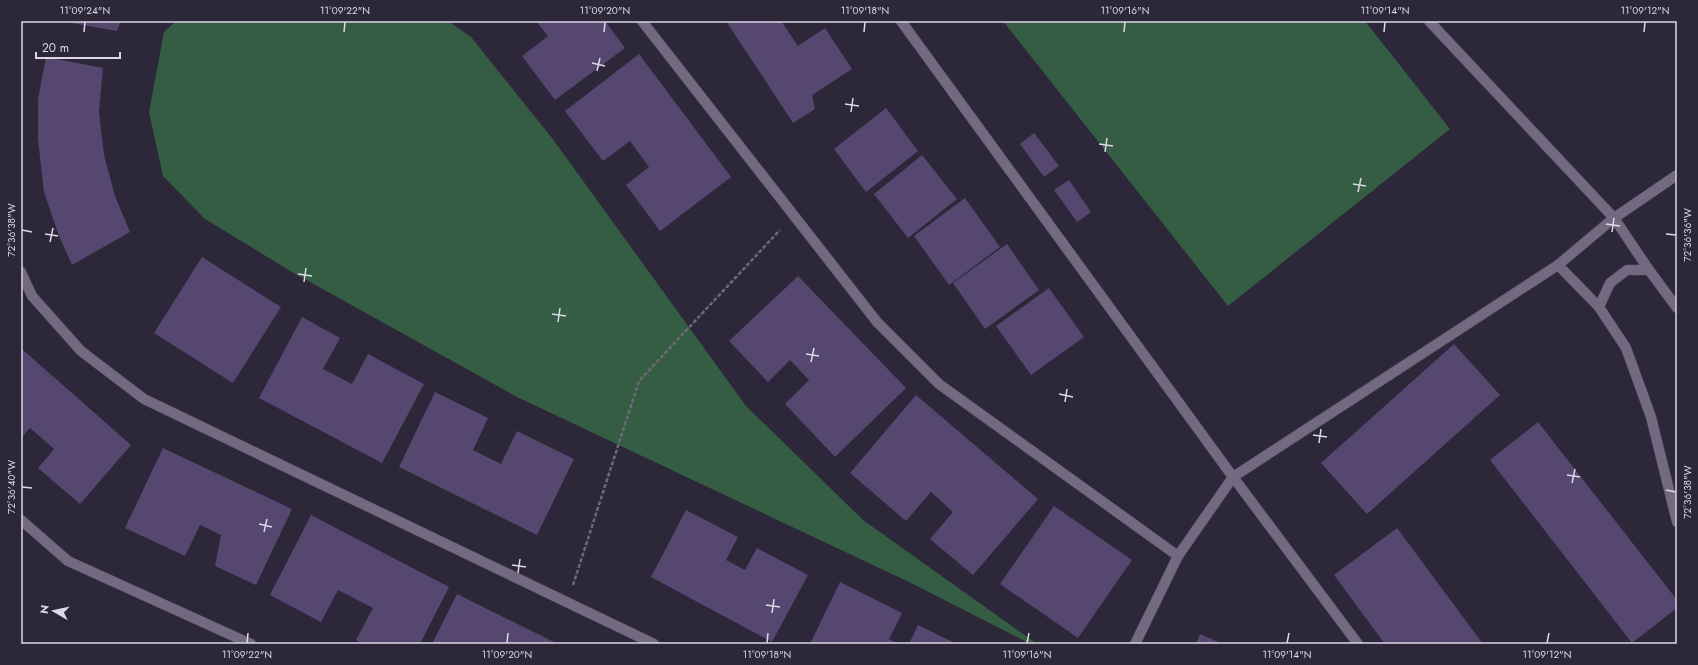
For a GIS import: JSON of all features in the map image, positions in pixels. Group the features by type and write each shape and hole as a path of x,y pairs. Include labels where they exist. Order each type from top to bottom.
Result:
{"street":[{"path":"642,21 877,322 939,384 1178,556"},
{"path":"901,21 1233,477 1358,644"},
{"path":"1429,21 1614,218 1677,308"},
{"path":"1135,644 1178,556 1233,477 1558,265 1614,218 1677,175"},
{"path":"1558,265 1599,307 1626,348 1651,417 1677,522"},
{"path":"1599,307 1610,283 1627,270 1649,270"},
{"path":"21,272 32,296 81,351 144,399 654,644"},
{"path":"21,520 68,561 251,644"}],"path":[{"path":"567,602 640,381 794,215"}],"green space":[{"path":"176,21 448,21 471,37 552,138 746,406 863,520 1037,644 1031,644 909,582 517,397 292,272 205,219 163,176 149,112 164,32"},
{"path":"1003,21 1365,21 1450,129 1228,306"}],"building":[{"path":"60,21 121,21 117,31"},
{"path":"536,21 605,21 625,48 555,100 522,56 548,36"},
{"path":"726,21 781,21 798,46 825,28 852,69 812,95 815,109 793,123"},
{"path":"639,54 731,177 660,231 626,185 649,167 630,141 603,161 565,111"},
{"path":"46,57 103,68 99,112 104,155 115,196 130,232 72,265 59,236 44,192 38,139 38,99"},
{"path":"886,108 918,151 866,192 834,149"},
{"path":"1034,133 1059,166 1044,177 1020,144"},
{"path":"922,155 957,199 908,238 874,194"},
{"path":"1069,180 1091,212 1077,222 1054,190"},
{"path":"965,198 1000,247 949,285 914,236"},
{"path":"1007,244 1039,290 985,329 953,283"},
{"path":"202,257 281,307 233,383 154,333"},
{"path":"798,276 906,388 835,457 785,404 809,380 790,360 768,382 729,341"},
{"path":"1049,288 1084,337 1031,375 996,326"},
{"path":"302,317 340,338 323,369 352,384 368,354 424,384 382,463 259,398"},
{"path":"1454,344 1500,395 1367,514 1321,463"},
{"path":"23,350 131,445 80,504 38,468 54,449 30,428 21,438 21,353"},
{"path":"435,392 488,418 473,450 501,464 517,431 574,459 537,535 399,467"},
{"path":"916,395 1038,499 973,575 930,539 953,512 931,492 906,521 850,473"},
{"path":"1538,422 1677,600 1677,608 1632,643 1490,460"},
{"path":"163,448 292,509 256,585 215,566 221,535 200,525 185,556 125,528"},
{"path":"1054,506 1132,560 1078,638 1000,584"},
{"path":"686,510 738,537 726,560 745,570 757,548 808,575 772,642 651,577"},
{"path":"311,515 449,587 420,644 363,644 356,640 373,608 338,590 321,622 270,595"},
{"path":"1397,528 1483,644 1385,644 1334,575"},
{"path":"840,582 902,613 889,639 898,644 810,644"},
{"path":"457,594 558,644 432,644"},
{"path":"918,625 957,644 909,644"},
{"path":"1200,634 1223,644 1196,644"}]}
